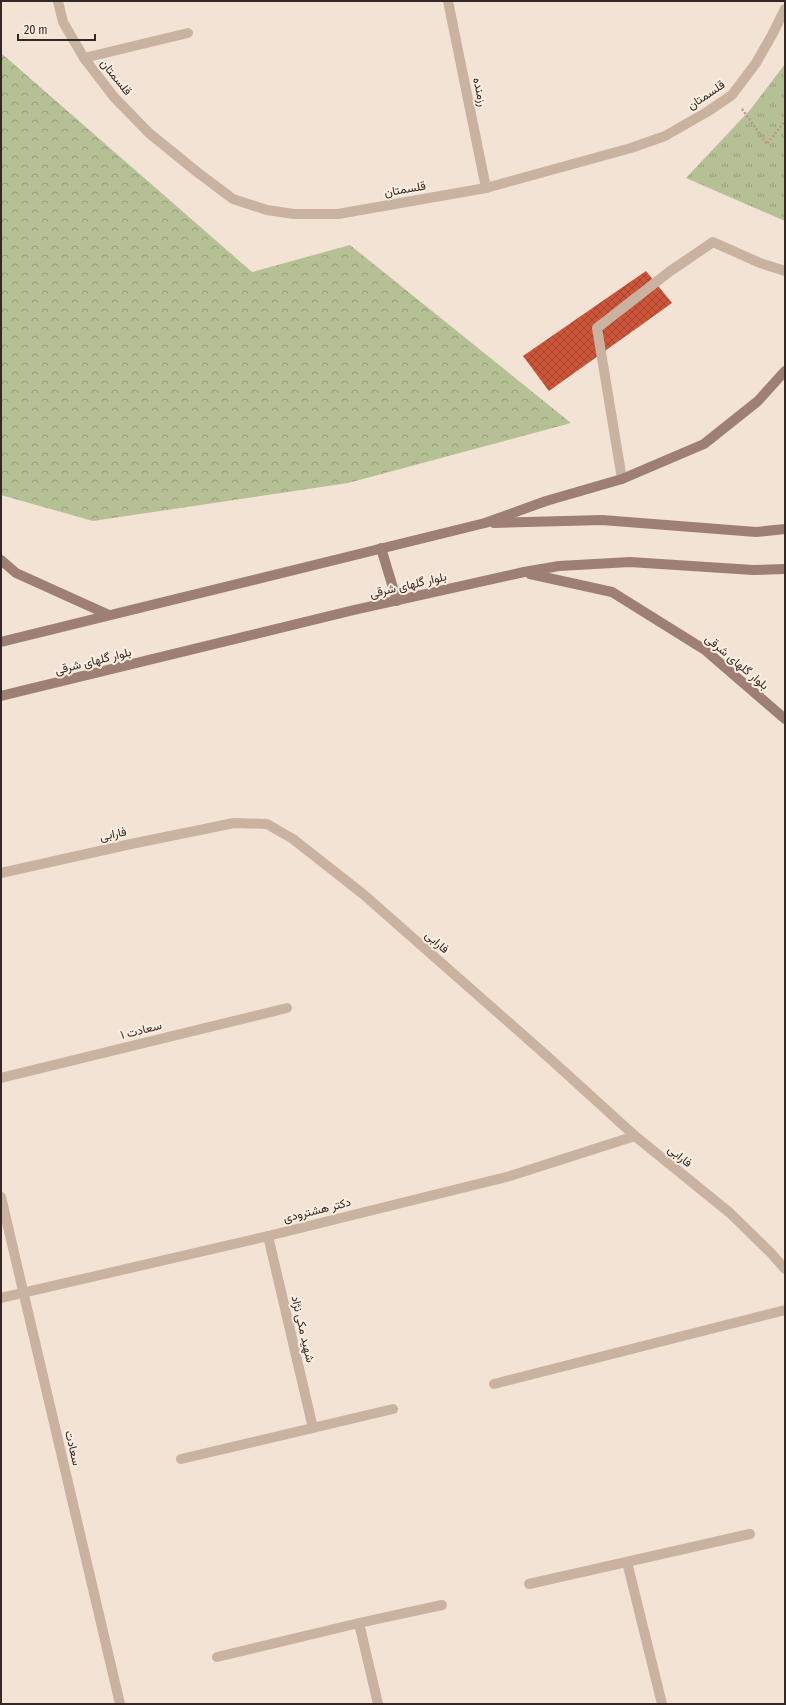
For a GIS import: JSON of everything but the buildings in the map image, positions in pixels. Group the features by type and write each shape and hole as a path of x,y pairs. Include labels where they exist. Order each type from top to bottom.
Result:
{"main road":[{"path":"1,642 485,523 546,501 622,479 704,444 758,401 785,371"},
{"path":"485,523 602,520 756,532 785,529"},
{"path":"381,548 398,601"},
{"path":"1,560 16,573 109,615"},
{"path":"524,572 559,566 630,562 753,570 785,569"},
{"name":"بلوار گلهای شرقی","path":"1,696 524,572 612,592 705,650 785,719"}],"street":[{"name":"قلسمتان","path":"58,1 63,22 84,58 114,97 149,133 233,199 267,210 294,214 338,214 486,188 631,148 665,136 732,95 756,63 785,9"},
{"name":"رزمنده","path":"448,1 486,188"},
{"path":"84,58 188,33"},
{"path":"622,479 597,328 669,272 713,242 760,263 785,271"},
{"name":"فارابی","path":"1,873 234,823 267,824 293,839 363,894 547,1056 635,1136 730,1213 771,1253 785,1269"},
{"name":"سعادت ۱","path":"1,1078 287,1008"},
{"name":"دکتر هشترودی","path":"1,1298 268,1236 510,1176 635,1136"},
{"name":"سعادت","path":"1,1197 120,1704"},
{"name":"شهید مکی نژاد","path":"268,1236 313,1428"},
{"path":"494,1384 785,1310"},
{"path":"181,1459 394,1409"},
{"path":"529,1584 750,1534"},
{"path":"628,1562 662,1704"},
{"path":"216,1657 442,1605"},
{"path":"359,1623 378,1704"}],"path":[{"path":"732,95 767,144 785,121"}],"green space":[{"path":"1,53 252,272 350,245 571,423 348,483 93,521 1,495"},
{"path":"785,64 785,221 686,178 750,110"}]}
